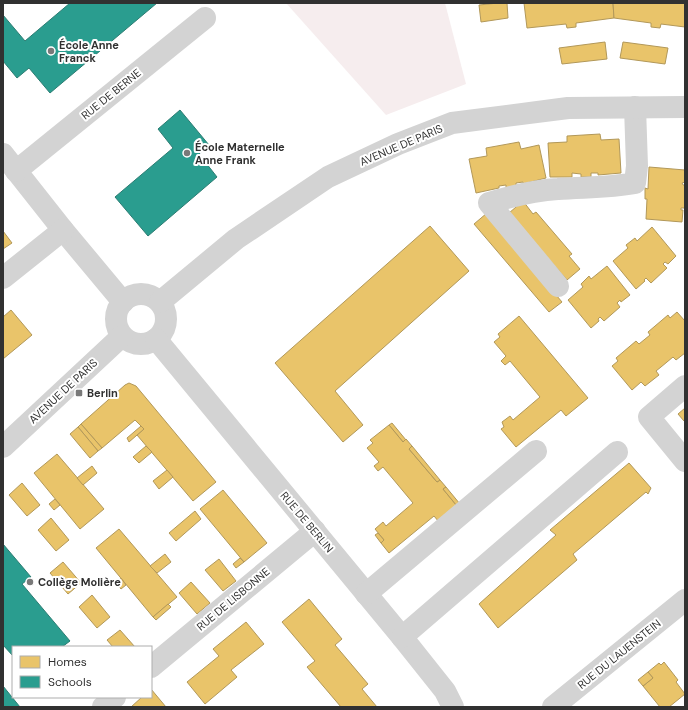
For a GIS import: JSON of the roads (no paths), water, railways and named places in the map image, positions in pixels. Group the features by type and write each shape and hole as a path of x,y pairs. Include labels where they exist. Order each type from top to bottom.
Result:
{"street":[{"name":"RUE DE BERNE","path":"123,302 63,230 10,162 205,18"},
{"path":"558,286 489,203 521,194 557,189 623,186 634,183 637,166 635,107"},
{"name":"AVENUE DE PARIS","path":"160,302 236,239 321,181 398,144 452,123 568,108 685,107"},
{"path":"3,278 63,230"},
{"path":"140,294 148,295 160,302 164,309 166,319 164,329 156,339 144,344 133,343 122,336 118,330 116,321 117,312 123,302 130,297 140,294"},
{"name":"AVENUE DE PARIS","path":"3,447 122,336"},
{"name":"RUE DE BERLIN","path":"156,339 402,637 445,692 453,707"},
{"path":"685,386 649,417 685,461"},
{"path":"366,594 536,451"},
{"path":"402,637 617,452"},
{"name":"RUE DE LISBONNE","path":"152,666 315,532"},
{"name":"RUE DU LAUENSTEIN","path":"553,707 685,600"},
{"path":"103,707 114,698"}],"place":[{"name":"École Anne Franck","path":"51,51"},
{"name":"École Maternelle Anne Frank","path":"187,153"},
{"name":"Berlin","path":"79,393"},
{"name":"Collège Molière","path":"30,582"}]}
